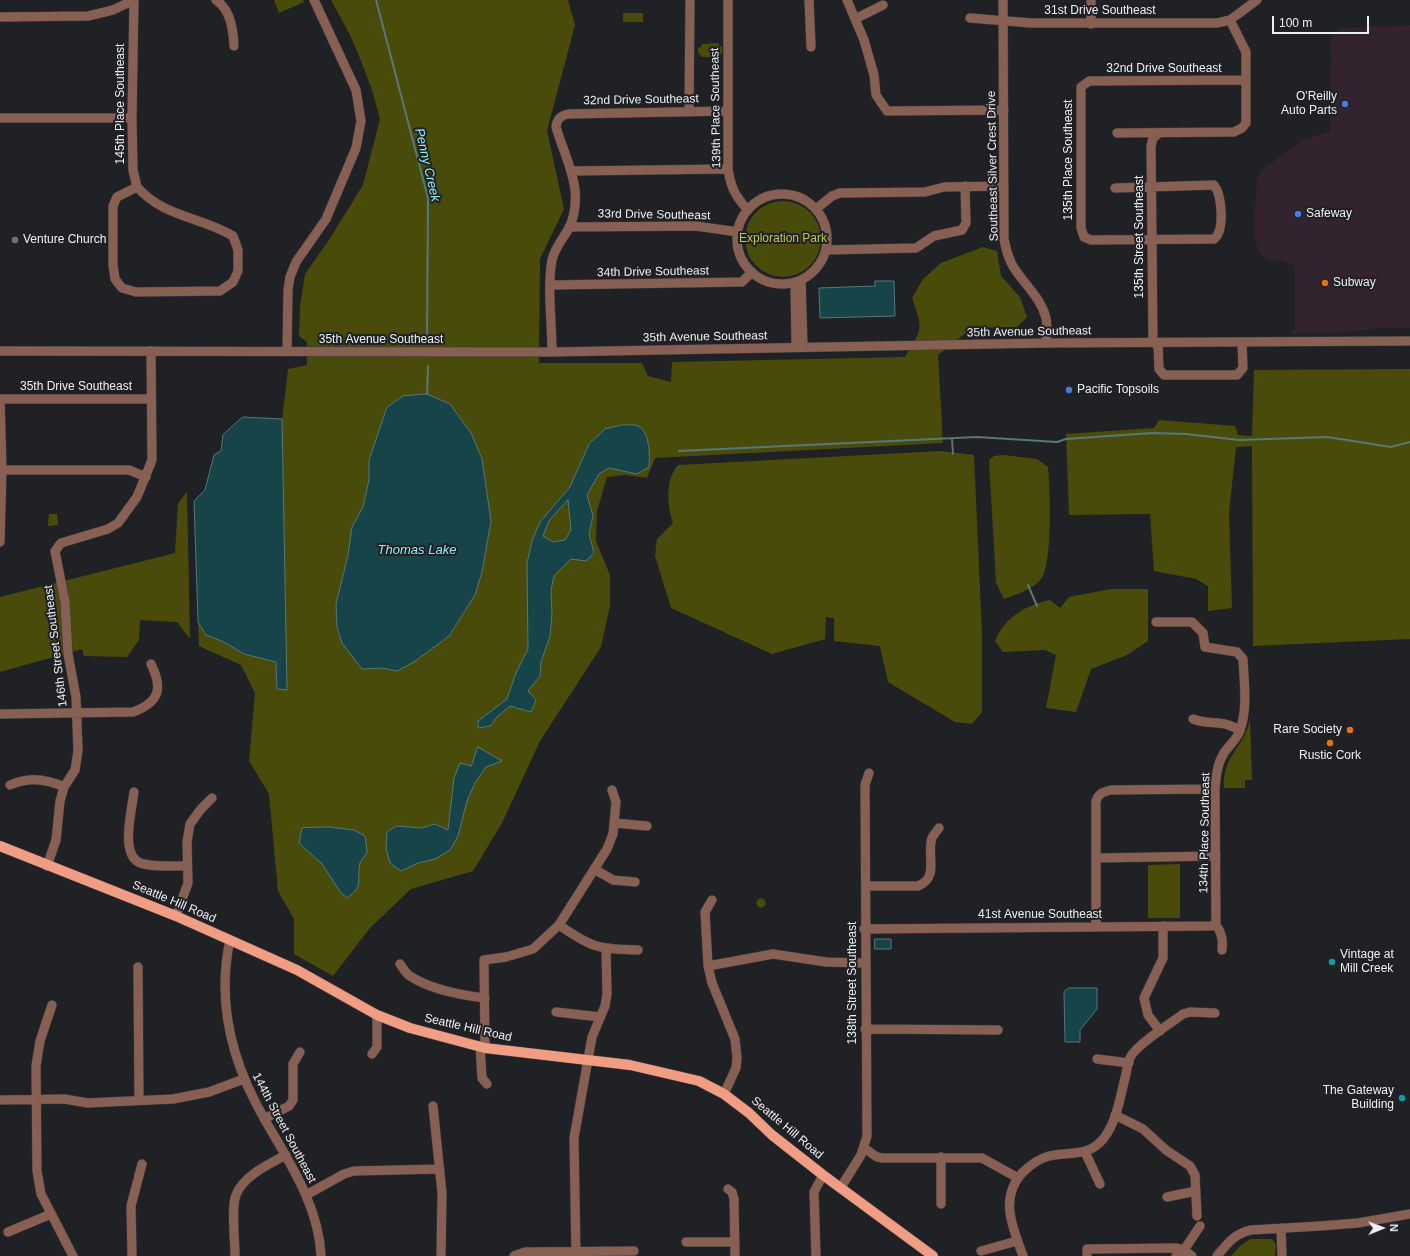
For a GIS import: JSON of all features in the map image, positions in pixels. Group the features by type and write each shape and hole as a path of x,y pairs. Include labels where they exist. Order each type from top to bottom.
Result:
{"main road":[{"name":"Seattle Hill Road","path":"0,846 47,866 176,916 297,970 377,1015 410,1028 483,1047 588,1061 630,1064 699,1081 724,1094 749,1113 772,1135 823,1175 933,1256"}],"street":[{"path":"0,17 88,16 113,10 134,0"},
{"name":"145th Place Southeast","path":"134,0 132,118 133,170 137,187"},
{"path":"216,0 229,17 233,29 234,46"},
{"path":"287,352 288,290 290,277 296,262 326,219 356,148 361,121 356,90 314,0"},
{"path":"689,111 690,0"},
{"name":"139th Place Southeast","path":"728,0 728,169 730,182 736,198 748,210"},
{"path":"809,0 811,48"},
{"path":"847,0 864,40 874,75 876,96 887,111 1004,110"},
{"name":"Southeast Silver Crest Drive","path":"1003,0 1004,239 1007,254 1014,268 1033,292 1042,307 1046,320 1046,343"},
{"path":"1091,0 1091,24"},
{"path":"1117,133 1158,134 1234,132 1242,128 1246,124 1246,52 1230,20 1257,0"},
{"path":"855,19 883,5"},
{"name":"31st Drive Southeast","path":"970,18 1030,23 1091,24 1217,23 1230,20"},
{"name":"32nd Drive Southeast","path":"1083,83 1088,81 1246,80"},
{"name":"135th Place Southeast","path":"1083,83 1081,88 1081,228 1084,237 1091,240 1152,240"},
{"name":"32nd Drive Southeast","path":"571,171 557,132 557,120 562,116 568,114 728,111"},
{"path":"0,118 132,118"},
{"name":"135th Street Southeast","path":"1158,134 1153,138 1151,146 1152,240 1156,343 1159,369 1164,375 1237,375 1243,368 1242,344"},
{"path":"552,352 551,285 554,255 557,245 569,227 574,215 575,203 571,171 728,169"},
{"path":"1115,188 1214,185 1220,195 1221,228 1217,237 1214,239 1152,240"},
{"path":"826,250 916,248 934,236 962,230 966,224 965,186"},
{"path":"816,209 832,196 840,193 925,192 944,187 1004,186"},
{"path":"137,187 157,206 220,228 233,236 238,250 238,271 233,282 220,290 136,292 122,288 115,279 112,265 113,206 117,197 137,187"},
{"path":"782,194 795,196 806,201 816,209 824,221 827,235 826,250 817,268 798,281 774,283 764,281 752,272 741,258 737,241 742,220 748,210 758,201 769,196 782,194"},
{"name":"33rd Drive Southeast","path":"569,227 696,226 738,232"},
{"name":"34th Drive Southeast","path":"551,285 742,282 752,272"},
{"path":"798,281 799,347"},
{"name":"35th Avenue Southeast","path":"0,351 552,352 1046,343 1242,344 1410,341"},
{"name":"146th Street Southeast","path":"47,866 56,840 60,801 64,787 74,770 78,751 76,697 68,654 65,602 55,551 61,543 108,529 118,523 137,497 152,460 151,351"},
{"path":"0,399 2,470 0,542"},
{"name":"35th Drive Southeast","path":"0,399 151,399"},
{"path":"2,470 129,470 146,477"},
{"name":"134th Place Southeast","path":"1156,622 1192,622 1203,633 1205,647 1237,652 1243,658 1244,712 1240,731 1221,759 1216,773 1216,925 1221,931 1223,941 1222,950"},
{"path":"0,714 133,712 146,707 155,698 159,688 157,676 151,664"},
{"path":"1194,719 1203,723 1232,724 1240,731"},
{"name":"138th Street Southeast","path":"841,1187 864,1148 867,1136 864,929 866,886 865,785 869,773"},
{"path":"10,785 20,781 46,780 64,787"},
{"path":"1096,927 1096,801 1098,796 1102,792 1111,790 1215,789"},
{"path":"487,1084 482,1078 484,960 506,957 534,949 558,925 607,849 616,823 616,802 612,790"},
{"path":"134,792 128,846 132,858 142,864 187,866"},
{"path":"176,916 188,882 187,842 190,824 201,808 212,798"},
{"path":"616,823 646,826"},
{"path":"866,886 918,886 923,884 931,874 932,838 939,828"},
{"path":"1097,858 1216,856"},
{"path":"594,868 613,880 635,882"},
{"path":"712,900 705,912 708,966 712,983 735,1039 737,1058 736,1068 724,1094"},
{"path":"558,925 589,945 606,949 638,950"},
{"name":"41st Avenue Southeast","path":"864,929 1216,925"},
{"path":"1160,1031 1148,1015 1144,998 1163,958 1162,926"},
{"name":"144th Street Southeast","path":"230,940 226,958 226,1022 244,1079 264,1119 286,1155 306,1195 315,1220 321,1256"},
{"path":"576,1254 574,1138 592,1037 605,1006 607,994 606,949"},
{"path":"708,966 773,954 826,962 864,963"},
{"path":"400,964 409,976 435,988 460,996 484,998"},
{"path":"138,967 139,1100"},
{"path":"52,1005 40,1041 36,1066 37,1171 41,1194 73,1256"},
{"path":"556,1012 600,1016"},
{"path":"1023,1256 1011,1221 1008,1202 1012,1187 1018,1178 1026,1168 1041,1158 1085,1152 1094,1148 1108,1132 1115,1116 1128,1063 1135,1051 1183,1014 1190,1012 1215,1013"},
{"path":"372,1054 377,1046 377,1015"},
{"path":"865,1029 998,1030"},
{"path":"264,1119 289,1106 293,1100 292,1064 300,1052"},
{"path":"1097,1059 1128,1063"},
{"path":"0,1100 65,1099 87,1103 174,1099 209,1092 244,1079"},
{"path":"433,1106 442,1193 441,1256"},
{"path":"1115,1116 1143,1129 1166,1150 1190,1166 1195,1175 1197,1216"},
{"path":"864,1148 877,1157 883,1158 982,1158 1018,1178"},
{"path":"1085,1152 1100,1184"},
{"path":"235,1256 234,1212 236,1195 248,1179 267,1165 286,1155"},
{"path":"941,1157 941,1204"},
{"path":"132,1256 131,1206 142,1164"},
{"path":"306,1195 344,1174 354,1171 439,1169"},
{"path":"816,1256 814,1192 823,1175"},
{"path":"728,1189 732,1192 734,1199 735,1256"},
{"path":"1167,1197 1196,1191"},
{"path":"8,1232 51,1214"},
{"path":"1217,1256 1231,1238 1241,1232 1251,1230 1358,1223 1410,1214"},
{"path":"1176,1256 1184,1250 1200,1226"},
{"path":"1281,1228 1282,1256"},
{"path":"981,1251 1017,1241"},
{"path":"686,1242 735,1242"},
{"path":"1087,1256 1087,1249 1177,1248 1184,1250 1192,1256"},
{"path":"515,1255 524,1252 576,1254 634,1251"}],"shaded area":[{"path":"1410,25 1410,328 1382,328 1328,334 1291,334 1295,326 1295,269 1293,265 1267,259 1259,253 1254,227 1257,177 1261,171 1298,143 1305,139 1330,132 1331,40 1334,33 1343,28"}],"green space":[{"path":"274,0 303,0 304,2 279,13"},
{"path":"331,0 568,0 575,25 547,131 564,209 540,259 539,363 642,363 648,376 671,382 672,362 905,357 918,334 918,317 912,298 923,279 941,263 983,247 997,251 1001,276 1020,297 1027,317 1017,327 972,328 938,355 943,443 655,458 647,478 626,475 607,477 597,511 596,541 610,575 610,606 601,647 540,741 502,823 473,871 411,889 370,928 333,976 294,954 294,919 278,891 269,794 249,761 255,693 241,665 199,646 198,622 206,635 224,642 244,654 276,662 277,689 282,419 288,369 307,365 307,342 299,336 300,307 305,274 329,240 363,185 380,119 372,90 350,35","holes":["387,407 482,459 491,521 482,572 475,595 449,636 397,671 382,668 362,669 336,604 348,555 352,527 363,507 369,480 370,460"]},
{"path":"623,13 643,13 643,22 623,22"},
{"path":"719,43 719,46 722,47 722,53 719,57 702,57 698,53 698,48 701,47 702,44"},
{"name":"Exploration Park","path":"775,201 791,201 804,207 815,218 821,231 819,254 804,271 791,277 775,277 762,271 747,254 745,247 745,231 751,218 768,203"},
{"path":"1410,369 1410,639 1253,646 1252,446 1236,447 1229,513 1232,608 1208,611 1208,586 1196,579 1154,571 1150,514 1069,515 1066,434 1154,428 1159,420 1235,426 1238,435 1252,436 1254,370"},
{"path":"941,451 974,455 982,635 982,712 972,724 955,722 888,682 880,646 834,641 834,618 826,617 825,639 772,654 671,608 655,556 657,539 673,523 669,508 668,493 671,478 678,465"},
{"path":"1004,455 1037,459 1048,467 1050,526 1045,571 1041,579 1029,589 1004,599 996,583 989,460 994,456"},
{"path":"187,491 190,639 177,622 140,620 139,640 127,657 84,656 82,649 0,672 0,597 175,553 178,504"},
{"path":"49,514 57,514 58,525 48,526"},
{"path":"1111,589 1148,589 1148,641 1127,655 1091,669 1076,712 1046,708 1056,655 1045,650 1003,652 995,641 999,633 1004,625 1017,613 1033,605 1050,600 1060,608 1069,597"},
{"path":"1250,719 1252,780 1245,780 1245,788 1224,788 1226,768 1243,738"},
{"path":"1180,864 1180,918 1148,918 1148,865"},
{"path":"761,898 766,903 761,908 756,903"},
{"path":"1250,1239 1272,1239 1276,1244 1275,1256 1231,1256 1240,1246"}],"water":[{"path":"875,281 894,281 895,316 820,318 819,288 875,286"},
{"name":"Thomas Lake","path":"427,394 450,404 471,433 482,459 491,521 482,572 475,595 449,636 414,662 397,671 382,668 362,669 342,643 337,627 336,604 348,555 352,527 363,507 369,480 369,460 387,407 403,396"},
{"path":"243,417 282,419 287,690 277,689 276,662 244,654 224,642 206,635 198,622 194,501 205,490 214,455 221,451 223,435"},
{"path":"622,425 636,425 642,429 647,439 649,467 637,474 609,468 599,474 587,495 593,516 589,534 594,553 586,561 571,559 554,576 551,590 552,614 550,636 541,662 540,676 528,691 536,700 531,712 510,706 497,717 490,726 478,728 478,721 507,699 516,673 528,649 527,563 532,541 540,522 570,487 589,444 605,429","holes":["568,500 571,530 565,540 553,542 543,536 549,521"]},
{"path":"478,747 502,761 486,767 475,783 467,801 458,836 450,850 435,859 418,863 401,871 390,863 386,848 387,832 396,826 421,828 435,824 448,830 454,778 460,763 471,766"},
{"path":"328,827 354,830 365,836 367,852 360,863 358,886 347,898 341,893 322,864 299,843 302,828"},
{"path":"875,939 891,939 891,949 875,949"},
{"path":"1069,988 1097,988 1097,1009 1080,1030 1080,1042 1065,1042 1064,992"}],"waterway":[{"name":"Penny Creek","path":"376,0 428,198 427,338"},
{"name":"Penny Creek","path":"427,394 428,366"},
{"path":"679,451 977,437 1057,442 1066,439 1152,433 1186,434 1239,440 1327,437 1391,447 1410,442"},
{"path":"952,439 953,454"},
{"path":"1028,585 1037,606"}],"place":[{"name":"O'Reilly Auto Parts","path":"1345,104"},
{"name":"Safeway","path":"1298,214"},
{"name":"Venture Church","path":"15,240"},
{"name":"Subway","path":"1325,283"},
{"name":"Pacific Topsoils","path":"1069,390"},
{"name":"Rare Society","path":"1350,730"},
{"name":"Rustic Cork","path":"1330,743"},
{"name":"Vintage at Mill Creek","path":"1332,962"},
{"name":"The Gateway Building","path":"1402,1098"}]}
